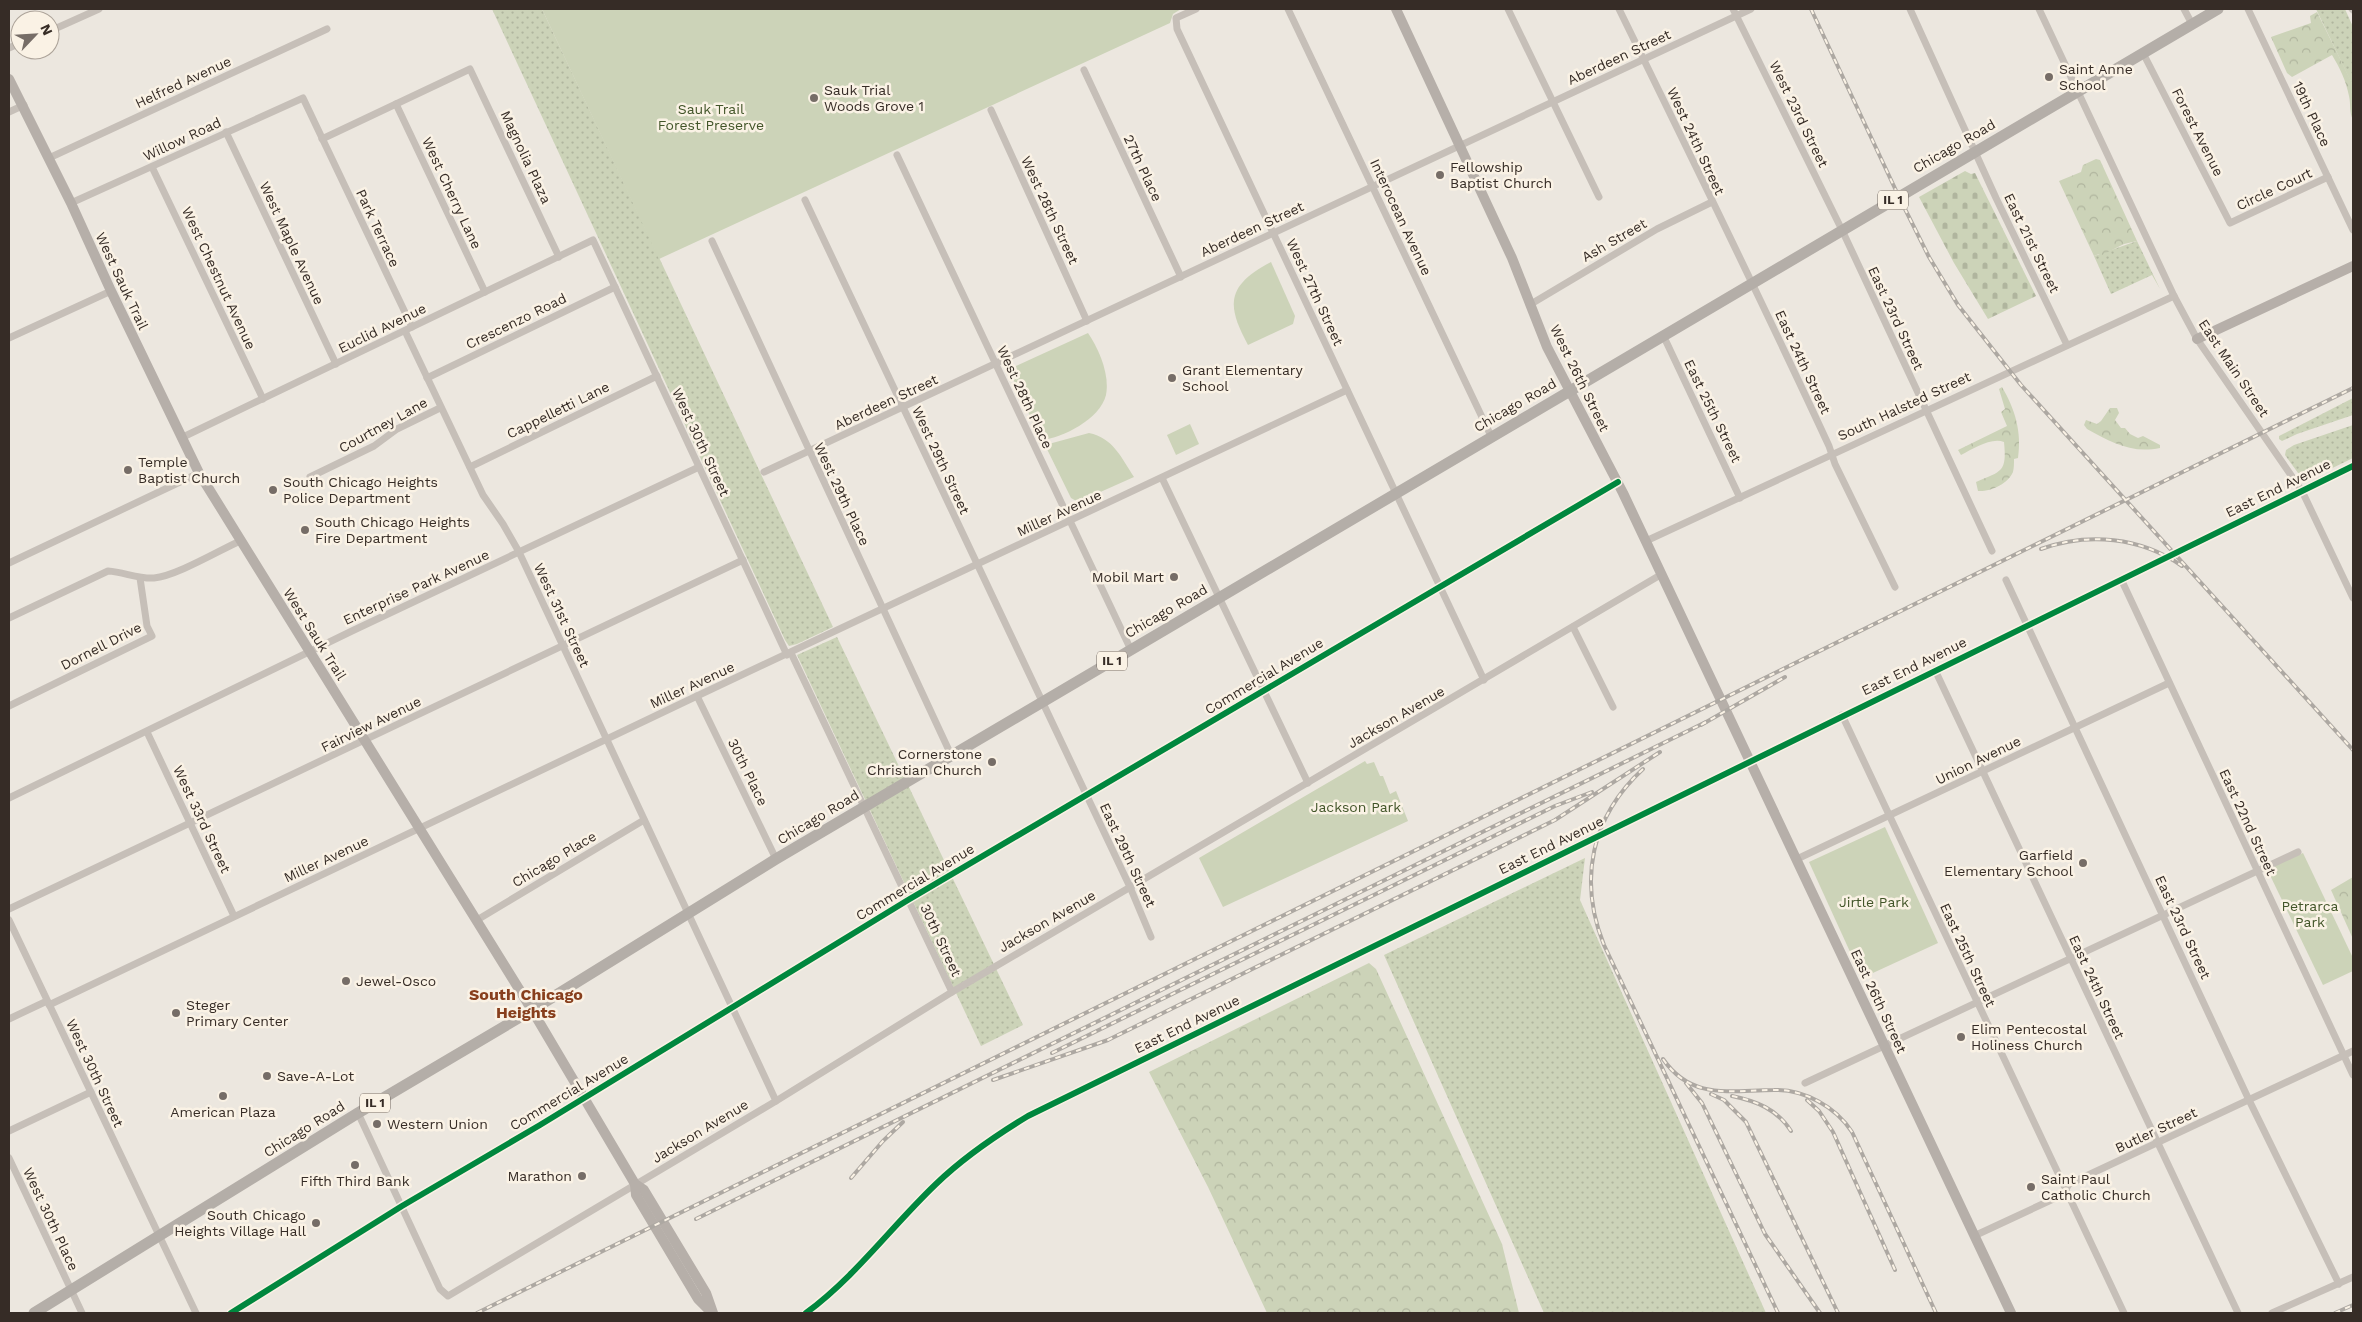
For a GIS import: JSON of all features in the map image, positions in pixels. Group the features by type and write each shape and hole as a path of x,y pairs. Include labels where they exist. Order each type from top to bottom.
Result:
{"main road":[{"name":"Chicago Road","path":"34,1313 776,859 1042,704 1491,436 2218,9"}],"street":[{"path":"60,27 99,9"},
{"name":"West 27th Street","path":"1196,9 1176,18 1177,29 1484,680"},
{"name":"Interocean Avenue","path":"1288,9 1491,436"},
{"name":"West 26th Street","path":"1396,9 1512,258 1547,347 1618,482 1722,701"},
{"path":"1508,9 1599,197"},
{"name":"West 24th Street","path":"1619,9 1752,283"},
{"name":"Aberdeen Street","path":"764,472 1644,59 1735,12 1751,9"},
{"name":"East 21st Street","path":"1910,9 1975,152 2067,345"},
{"name":"East Main Street","path":"2039,9 2174,296 2197,339 2302,491 2353,598"},
{"path":"2184,9 2192,24"},
{"name":"19th Place","path":"2248,9 2353,230"},
{"name":"West 23rd Street","path":"1735,12 1842,230"},
{"name":"Helfred Avenue","path":"49,158 327,29"},
{"name":"Forest Avenue","path":"2143,53 2230,223"},
{"name":"Magnolia Plaza","path":"396,104 470,69 559,257"},
{"name":"27th Place","path":"1084,70 1181,277"},
{"name":"West Sauk Trail","path":"9,79 24,105 199,473 419,830 477,920 635,1184 644,1190 659,1224 706,1294 712,1313"},
{"name":"Willow Road","path":"71,203 303,98"},
{"name":"Park Terrace","path":"303,98 408,329"},
{"path":"322,139 396,104"},
{"name":"West Cherry Lane","path":"396,104 485,292"},
{"path":"9,112 24,105"},
{"name":"West 28th Street","path":"991,110 1087,320"},
{"name":"West Maple Avenue","path":"226,132 336,364"},
{"name":"West 28th Place","path":"897,155 1131,650"},
{"name":"West Chestnut Avenue","path":"152,167 263,399"},
{"name":"Circle Court","path":"2230,223 2328,177"},
{"name":"West 29th Street","path":"805,200 1042,704"},
{"name":"Ash Street","path":"1531,304 1657,229 1712,202"},
{"name":"East 23rd Street","path":"1842,230 1925,412 1992,551"},
{"name":"Euclid Avenue","path":"181,438 593,240"},
{"name":"West 30th Street","path":"593,240 743,560 908,900"},
{"name":"West 29th Place","path":"712,241 952,757"},
{"path":"2197,339 2353,266"},
{"name":"East 24th Street","path":"1752,283 1895,588"},
{"name":"Crescenzo Road","path":"427,378 616,287"},
{"path":"9,338 111,291"},
{"name":"South Halsted Street","path":"1646,541 2174,296"},
{"name":"West 31st Street","path":"408,329 440,408 483,495 504,524 519,552 776,1101"},
{"name":"East 25th Street","path":"1663,335 1740,498"},
{"name":"Cappelletti Lane","path":"470,467 657,376"},
{"name":"Miller Avenue","path":"9,1019 48,1003 419,830 697,696 977,566 1347,390"},
{"name":"Courtney Lane","path":"310,477 374,446 397,429 440,408"},
{"name":"East End Avenue","path":"806,1313 831,1294 865,1261 936,1183 980,1146 1028,1116 1750,760 2353,466"},
{"name":"Enterprise Park Avenue","path":"9,798 699,467"},
{"path":"9,563 199,473"},
{"path":"1162,478 1308,783"},
{"name":"Commercial Avenue","path":"232,1313 402,1206 585,1098 908,900 1618,482"},
{"path":"9,618 108,571 122,572 140,578 156,578 240,541"},
{"name":"Fairview Avenue","path":"9,909 743,560"},
{"name":"Jackson Avenue","path":"402,1206 440,1288 448,1296 776,1101 952,992 1662,574"},
{"name":"Dornell Drive","path":"9,706 152,636 147,626 140,578"},
{"name":"East 22nd Street","path":"2120,579 2353,1075"},
{"name":"East 23rd Street","path":"2006,580 2249,1100 2339,1284"},
{"path":"1574,627 1613,707"},
{"name":"East 24th Street","path":"1935,670 1981,772 2238,1313"},
{"name":"Union Avenue","path":"1797,859 2169,683"},
{"name":"30th Place","path":"697,696 776,859"},
{"name":"East 26th Street","path":"1722,701 2011,1313"},
{"name":"East 29th Street","path":"1042,704 1130,887 1151,937"},
{"name":"East 25th Street","path":"1842,715 1891,816 1976,1003 2124,1313"},
{"name":"West 33rd Street","path":"147,732 234,916"},
{"name":"Chicago Place","path":"477,920 644,820"},
{"path":"1805,1083 2298,852"},
{"name":"30th Street","path":"908,900 952,992"},
{"name":"West 30th Street","path":"9,920 196,1313"},
{"name":"Butler Street","path":"1974,1236 2062,1195 2069,1184 2353,1051"},
{"path":"9,1131 91,1092"},
{"path":"358,1113 402,1206"},
{"name":"West 30th Place","path":"9,1158 82,1313"},
{"path":"2272,1313 2353,1278"}],"green space":[{"path":"492,9 542,9 833,627 797,644 789,646 785,640"},
{"name":"Sauk Trail Forest Preserve","path":"542,9 1181,9 1173,14 1170,23 659,259"},
{"path":"2316,9 2345,9 2353,27 2353,86"},
{"path":"2317,12 2352,83 2353,120 2346,85 2332,55 2292,77 2287,73 2271,37 2311,23 2310,16"},
{"path":"2096,159 2100,160 2137,241 2124,244 2102,255 2094,256 2059,181 2081,172 2083,165"},
{"path":"1965,171 1971,174 1975,173 2036,296 1988,319 1954,263 1919,197"},
{"path":"2137,241 2160,289 2152,275 2111,294 2094,256"},
{"path":"1271,262 1295,316 1293,324 1248,345 1236,318 1235,296 1239,287 1246,279"},
{"path":"1088,333 1100,354 1105,371 1106,395 1096,412 1080,426 1060,436 1041,440 1013,379 1016,366"},
{"path":"2002,387 2014,412 2019,439 2018,458 2014,459 2013,472 2003,484 1993,489 1978,491 1976,482 2001,469 2005,459 2004,442 1988,442 1961,455 1958,450 2007,426 2001,412 2005,409 1999,389"},
{"path":"2353,398 2353,415 2282,441 2279,439 2279,436"},
{"path":"2110,408 2117,408 2119,413 2115,420 2121,428 2125,428 2130,434 2138,438 2143,436 2160,445 2160,448 2140,449 2122,446 2087,429 2084,425 2086,420 2097,424"},
{"path":"1190,424 1199,444 1176,455 1167,435"},
{"path":"2353,425 2353,458 2310,479 2301,477 2285,455 2286,450 2294,445"},
{"path":"1089,433 1104,439 1116,449 1134,477 1078,502 1071,498 1045,445"},
{"path":"837,637 1023,1025 981,1046 797,655"},
{"name":"Jackson Park","path":"1365,761 1367,764 1374,762 1380,776 1383,776 1390,794 1396,791 1408,821 1223,907 1199,858"},
{"name":"Jirtle Park","path":"1885,827 1938,943 1862,978 1809,862"},
{"name":"Petrarca Park","path":"2303,853 2353,958 2353,971 2323,985 2267,869"},
{"path":"1585,858 1580,900 1766,1313 1544,1313 1384,955"},
{"path":"2353,877 2353,939 2331,890"},
{"path":"1369,963 1376,969 1502,1244 1519,1313 1267,1313 1208,1187 1149,1072"}],"railway":[{"path":"1811,9 1899,197 1929,257 1958,305 2021,385 2353,750"},
{"path":"477,1313 2353,388"},
{"path":"2041,549 2077,540 2114,540 2132,543 2149,549 2166,556 2182,566"},
{"path":"1701,725 1785,677"},
{"path":"696,1219 1706,722"},
{"path":"993,1080 1108,1040 1555,820 1660,752"},
{"path":"1643,769 1625,788 1611,808 1601,829 1594,851 1591,873 1596,921 1604,945 1778,1313"},
{"path":"1052,1053 1555,806 1592,792"},
{"path":"1663,1059 1674,1072 1687,1082 1700,1087 1728,1091 1785,1090 1808,1096 1828,1107 1837,1115 1852,1132 1936,1313"},
{"path":"1686,1083 1702,1103 1765,1234 1820,1313"},
{"path":"1711,1094 1724,1100 1746,1122 1838,1313"},
{"path":"1732,1096 1749,1100 1765,1107 1779,1117 1791,1131"},
{"path":"1807,1100 1819,1111 1833,1132 1895,1270"},
{"path":"851,1178 883,1141 903,1122"},
{"path":"2335,1313 2353,1305"}],"cycle path":[{"path":"806,1313 841,1283 947,1174 980,1147 1028,1116 2353,466"},
{"path":"231,1313 402,1206 540,1125 908,900 1618,482"}],"place":[{"name":"Saint Anne School","path":"2049,77"},
{"name":"Sauk Trial Woods Grove 1","path":"814,98"},
{"name":"Fellowship Baptist Church","path":"1440,175"},
{"name":"Grant Elementary School","path":"1172,378"},
{"name":"Temple Baptist Church","path":"128,470"},
{"name":"South Chicago Heights Police Department","path":"273,490"},
{"name":"South Chicago Heights Fire Department","path":"305,530"},
{"name":"Mobil Mart","path":"1174,577"},
{"name":"Cornerstone Christian Church","path":"992,762"},
{"name":"Garfield Elementary School","path":"2083,863"},
{"name":"Jewel-Osco","path":"346,981"},
{"name":"Steger Primary Center","path":"176,1013"},
{"name":"Elim Pentecostal Holiness Church","path":"1961,1037"},
{"name":"Save-A-Lot","path":"267,1076"},
{"name":"American Plaza","path":"223,1096"},
{"name":"Western Union","path":"377,1124"},
{"name":"Fifth Third Bank","path":"355,1165"},
{"name":"Marathon","path":"582,1176"},
{"name":"Saint Paul Catholic Church","path":"2031,1187"},
{"name":"South Chicago Heights Village Hall","path":"316,1223"}],"district":[{"name":"South Chicago Heights","path":"526,1003"}]}
